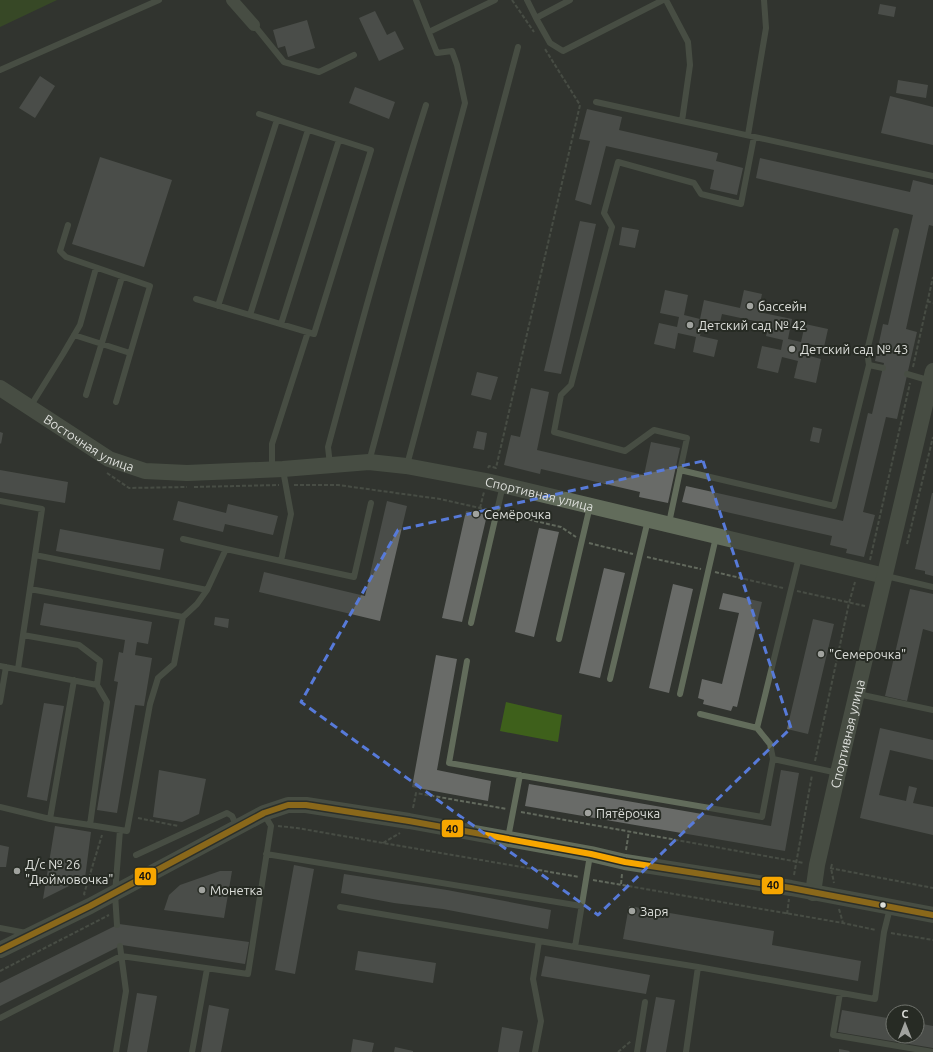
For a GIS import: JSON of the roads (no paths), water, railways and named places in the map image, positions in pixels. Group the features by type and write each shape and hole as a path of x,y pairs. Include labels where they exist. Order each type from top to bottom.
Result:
{"street":[{"path":"232,0 254,25"},
{"name":"Спортивная улица","path":"813,893 817,865 838,773 932,376"},
{"name":"Восточная улица","path":"0,388 30,406 109,459 145,471 187,473"},
{"name":"Спортивная улица","path":"187,473 277,469 369,462 406,466 486,481 885,576"},
{"path":"0,950 114,894 264,813 288,805 306,805 410,821 508,838 624,862 791,888 933,915"}],"lane":[{"path":"0,70 159,0"},
{"path":"369,462 465,103 458,66 452,51 437,54 416,0"},
{"path":"429,32 495,0"},
{"path":"527,0 550,43 563,51 664,0 688,42 690,65 682,121"},
{"path":"536,18 570,0"},
{"path":"669,524 687,438 654,430 624,451 554,432 561,395 571,385 612,227 604,213 618,162 694,183 702,194 741,204 766,28 764,0"},
{"path":"254,25 284,62 319,72 354,55"},
{"path":"406,466 518,47"},
{"path":"596,102 933,176"},
{"path":"330,465 328,447 404,172 426,105"},
{"path":"196,299 314,334 371,150 259,114"},
{"path":"218,306 277,120"},
{"path":"250,315 308,130"},
{"path":"281,324 339,140"},
{"path":"68,225 60,251 66,258 150,286 116,402"},
{"path":"680,470 834,506 869,365 867,351 896,230"},
{"path":"30,406 80,325 96,268"},
{"path":"86,395 122,277"},
{"path":"281,561 291,514 286,485 277,469 272,444 308,332"},
{"path":"74,335 130,354"},
{"path":"869,365 882,368"},
{"path":"910,375 932,376"},
{"path":"471,623 503,485"},
{"path":"0,501 42,509 18,669"},
{"path":"183,539 354,577 371,503"},
{"path":"559,639 590,506"},
{"path":"610,679 648,520"},
{"path":"680,694 717,536"},
{"path":"0,807 50,819 127,831 150,704 158,678 174,664 183,617 197,604 207,590 226,549"},
{"path":"35,555 207,590"},
{"path":"757,728 799,555"},
{"path":"885,576 933,587"},
{"path":"30,589 183,617"},
{"path":"23,635 78,645 100,661 97,685 108,702 90,825"},
{"path":"467,660 449,763 762,817 773,760 770,744 757,728 700,714"},
{"path":"0,702 3,666 97,685"},
{"path":"50,819 74,680"},
{"path":"857,694 933,710"},
{"path":"773,760 838,773"},
{"path":"508,838 520,775"},
{"path":"136,855 227,812 232,816 236,828"},
{"path":"0,1018 120,956 248,974 271,826 264,813"},
{"path":"117,925 114,894 120,830"},
{"path":"266,854 581,906"},
{"path":"575,947 591,854"},
{"path":"340,907 698,967 875,999 884,932 890,907"},
{"path":"0,928 31,934"},
{"path":"535,1052 541,1021 533,980 539,941"},
{"path":"116,1052 126,991 120,956 120,946"},
{"path":"686,1052 698,967"},
{"path":"192,1052 207,969"},
{"path":"840,993 833,1035 933,1052"},
{"path":"637,1052 646,1002"}],"place":[{"name":"бассейн","path":"750,306"},
{"name":"Детский сад № 42","path":"690,325"},
{"name":"Детский сад № 43","path":"792,349"},
{"name":"Семёрочка","path":"476,514"},
{"name":"\"Семерочка\"","path":"821,654"},
{"name":"Пятёрочка","path":"588,813"},
{"name":"Д/с № 26 \"Дюймовочка\"","path":"17,871"},
{"name":"Монетка","path":"202,890"},
{"name":"Заря","path":"632,911"}]}
